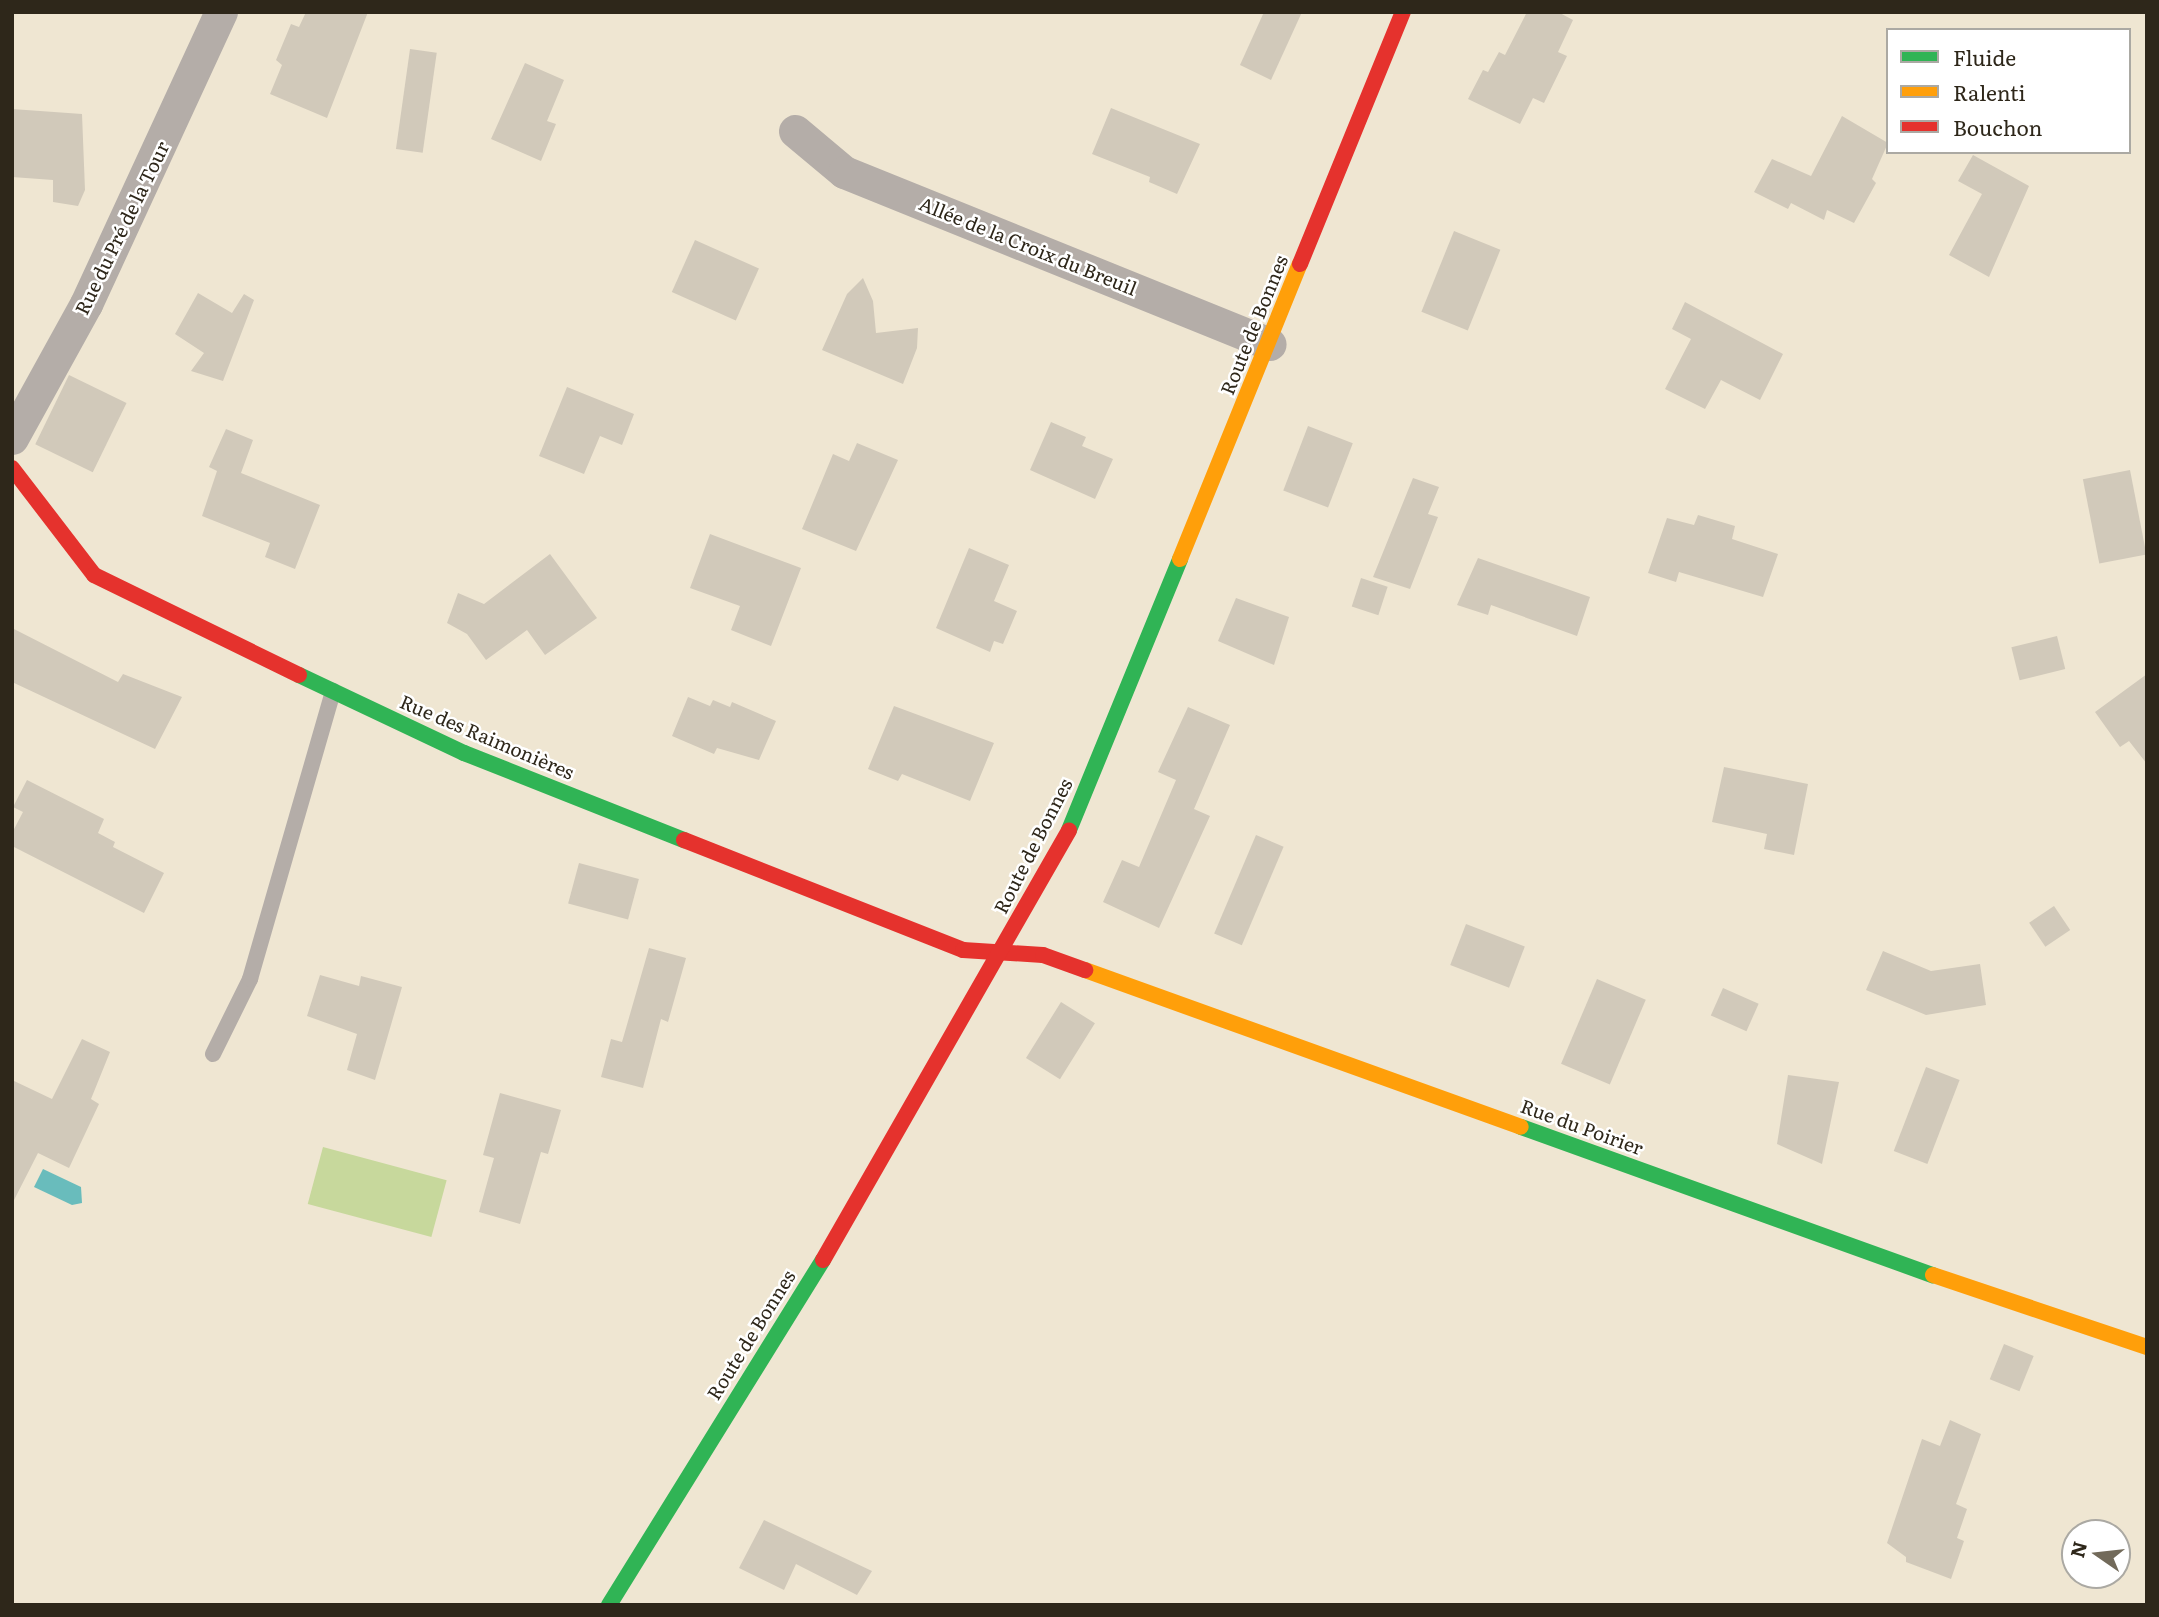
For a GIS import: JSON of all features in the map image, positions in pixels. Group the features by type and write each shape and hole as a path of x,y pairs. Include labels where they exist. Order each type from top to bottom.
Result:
{"street":[{"name":"Rue du Pré de la Tour","path":"12,438 86,304 221,12"},
{"name":"Route de Bonnes","path":"609,1605 846,1223 1003,952 1071,826 1270,344 1403,12"},
{"name":"Allée de la Croix du Breuil","path":"796,131 844,172 1270,344"},
{"name":"Rue des Raimonières","path":"12,468 94,575 464,753 963,950 1003,952"},
{"name":"Rue du Poirier","path":"1003,952 1043,955 1886,1259 2147,1347"}],"lane":[{"path":"214,1054 250,979 333,691"}],"green space":[{"path":"323,1147 447,1180 431,1237 308,1204"}],"water":[{"path":"43,1169 81,1187 82,1203 72,1205 34,1187"}],"building":[{"path":"306,12 368,12 327,118 270,94 282,65 276,60 291,24 299,27"},
{"path":"1264,12 1302,12 1271,80 1240,65"},
{"path":"1527,12 1558,12 1573,20 1558,52 1567,56 1544,103 1533,98 1520,124 1468,99 1483,70 1488,72 1499,52 1505,55"},
{"path":"410,49 437,53 423,153 396,149"},
{"path":"525,63 564,80 547,121 556,124 541,161 491,139"},
{"path":"1111,108 1200,144 1177,194 1149,182 1150,177 1092,154"},
{"path":"12,109 82,114 85,190 78,206 53,202 53,180 12,177"},
{"path":"1842,116 1886,142 1872,179 1876,183 1854,223 1827,210 1824,220 1791,203 1788,209 1754,192 1772,159 1811,176"},
{"path":"1973,155 2029,186 1989,277 1949,255 1982,194 1958,181"},
{"path":"1454,231 1500,250 1468,330 1421,312"},
{"path":"695,240 759,268 736,321 672,292"},
{"path":"863,278 873,301 876,333 918,328 917,348 903,384 822,350 847,294"},
{"path":"198,293 232,313 244,294 254,300 223,381 191,371 204,353 175,334"},
{"path":"1685,302 1783,354 1760,400 1721,380 1705,409 1665,389 1691,339 1672,329"},
{"path":"69,375 127,403 93,472 35,444"},
{"path":"567,387 634,414 622,445 600,436 584,474 539,456"},
{"path":"1051,422 1086,437 1082,446 1113,459 1095,499 1030,470"},
{"path":"1308,426 1353,443 1328,508 1283,490"},
{"path":"226,429 253,440 241,473 320,505 295,569 265,557 270,543 202,516 217,471 209,467"},
{"path":"857,443 898,460 856,551 802,529 833,454 849,461"},
{"path":"2130,470 2146,554 2099,564 2083,479"},
{"path":"1413,478 1439,487 1428,514 1438,517 1410,589 1373,577"},
{"path":"1698,515 1735,526 1732,539 1778,554 1763,597 1679,572 1676,582 1648,573 1667,518 1694,525"},
{"path":"710,534 801,568 771,646 731,630 740,606 690,588"},
{"path":"969,548 1009,565 994,601 1017,611 1003,644 994,641 990,652 936,628"},
{"path":"550,554 597,618 545,655 527,630 486,660 467,634 447,623 458,593 484,604"},
{"path":"1478,558 1590,597 1577,636 1491,605 1488,615 1457,605"},
{"path":"1361,578 1388,587 1378,615 1352,607"},
{"path":"1236,598 1289,617 1274,665 1218,641"},
{"path":"12,628 118,682 123,674 182,697 155,749 12,682"},
{"path":"2057,636 2065,669 2020,680 2011,647"},
{"path":"2147,674 2147,764 2129,741 2120,747 2095,712"},
{"path":"688,697 710,706 713,700 730,707 732,702 776,721 759,760 717,748 714,754 672,736"},
{"path":"894,706 994,743 970,801 902,774 898,781 868,769"},
{"path":"1188,707 1230,725 1194,809 1210,816 1159,928 1103,902 1122,860 1139,867 1176,780 1158,772"},
{"path":"1724,767 1808,784 1794,855 1764,849 1767,834 1712,822"},
{"path":"27,780 104,819 98,833 115,842 113,847 164,873 144,913 12,846 12,833 23,812 13,807"},
{"path":"1256,835 1284,847 1242,945 1214,933"},
{"path":"579,863 639,879 628,920 568,904"},
{"path":"2054,906 2070,930 2045,947 2029,923"},
{"path":"1466,924 1525,947 1509,988 1450,965"},
{"path":"649,948 686,958 668,1022 661,1019 643,1088 601,1077 611,1039 622,1042"},
{"path":"1883,951 1931,971 1980,964 1986,1005 1926,1015 1866,990"},
{"path":"320,975 359,986 361,976 402,987 375,1080 347,1070 357,1034 307,1016"},
{"path":"1597,979 1646,1000 1610,1084 1561,1064"},
{"path":"1723,988 1759,1004 1746,1031 1711,1015"},
{"path":"1061,1002 1095,1023 1060,1079 1026,1058"},
{"path":"82,1039 110,1052 91,1099 99,1104 69,1168 38,1153 12,1204 12,1080 52,1099"},
{"path":"1926,1067 1960,1080 1927,1164 1894,1151"},
{"path":"1788,1075 1839,1082 1822,1164 1777,1144"},
{"path":"500,1093 561,1110 548,1154 541,1152 520,1224 479,1212 494,1158 483,1155"},
{"path":"2004,1344 2034,1356 2019,1391 1990,1379"},
{"path":"1950,1420 1981,1434 1956,1504 1967,1509 1957,1538 1964,1541 1951,1579 1906,1562 1906,1557 1887,1543 1922,1439 1940,1446"},
{"path":"764,1520 872,1571 857,1595 796,1564 784,1590 739,1568"}],"traffic: fast":[{"path":"1069,830 1180,559"},
{"path":"299,675 464,753 684,840"},
{"path":"1521,1127 1933,1275"},
{"path":"609,1605 823,1260"}],"traffic: slow":[{"path":"1180,559 1300,264"},
{"path":"1085,970 1521,1127"},
{"path":"1933,1275 2147,1347"}],"traffic: jam":[{"path":"1300,264 1403,12"},
{"path":"12,468 94,575 299,675"},
{"path":"823,1260 1069,830"},
{"path":"684,840 963,950 1043,955 1085,970"}]}
